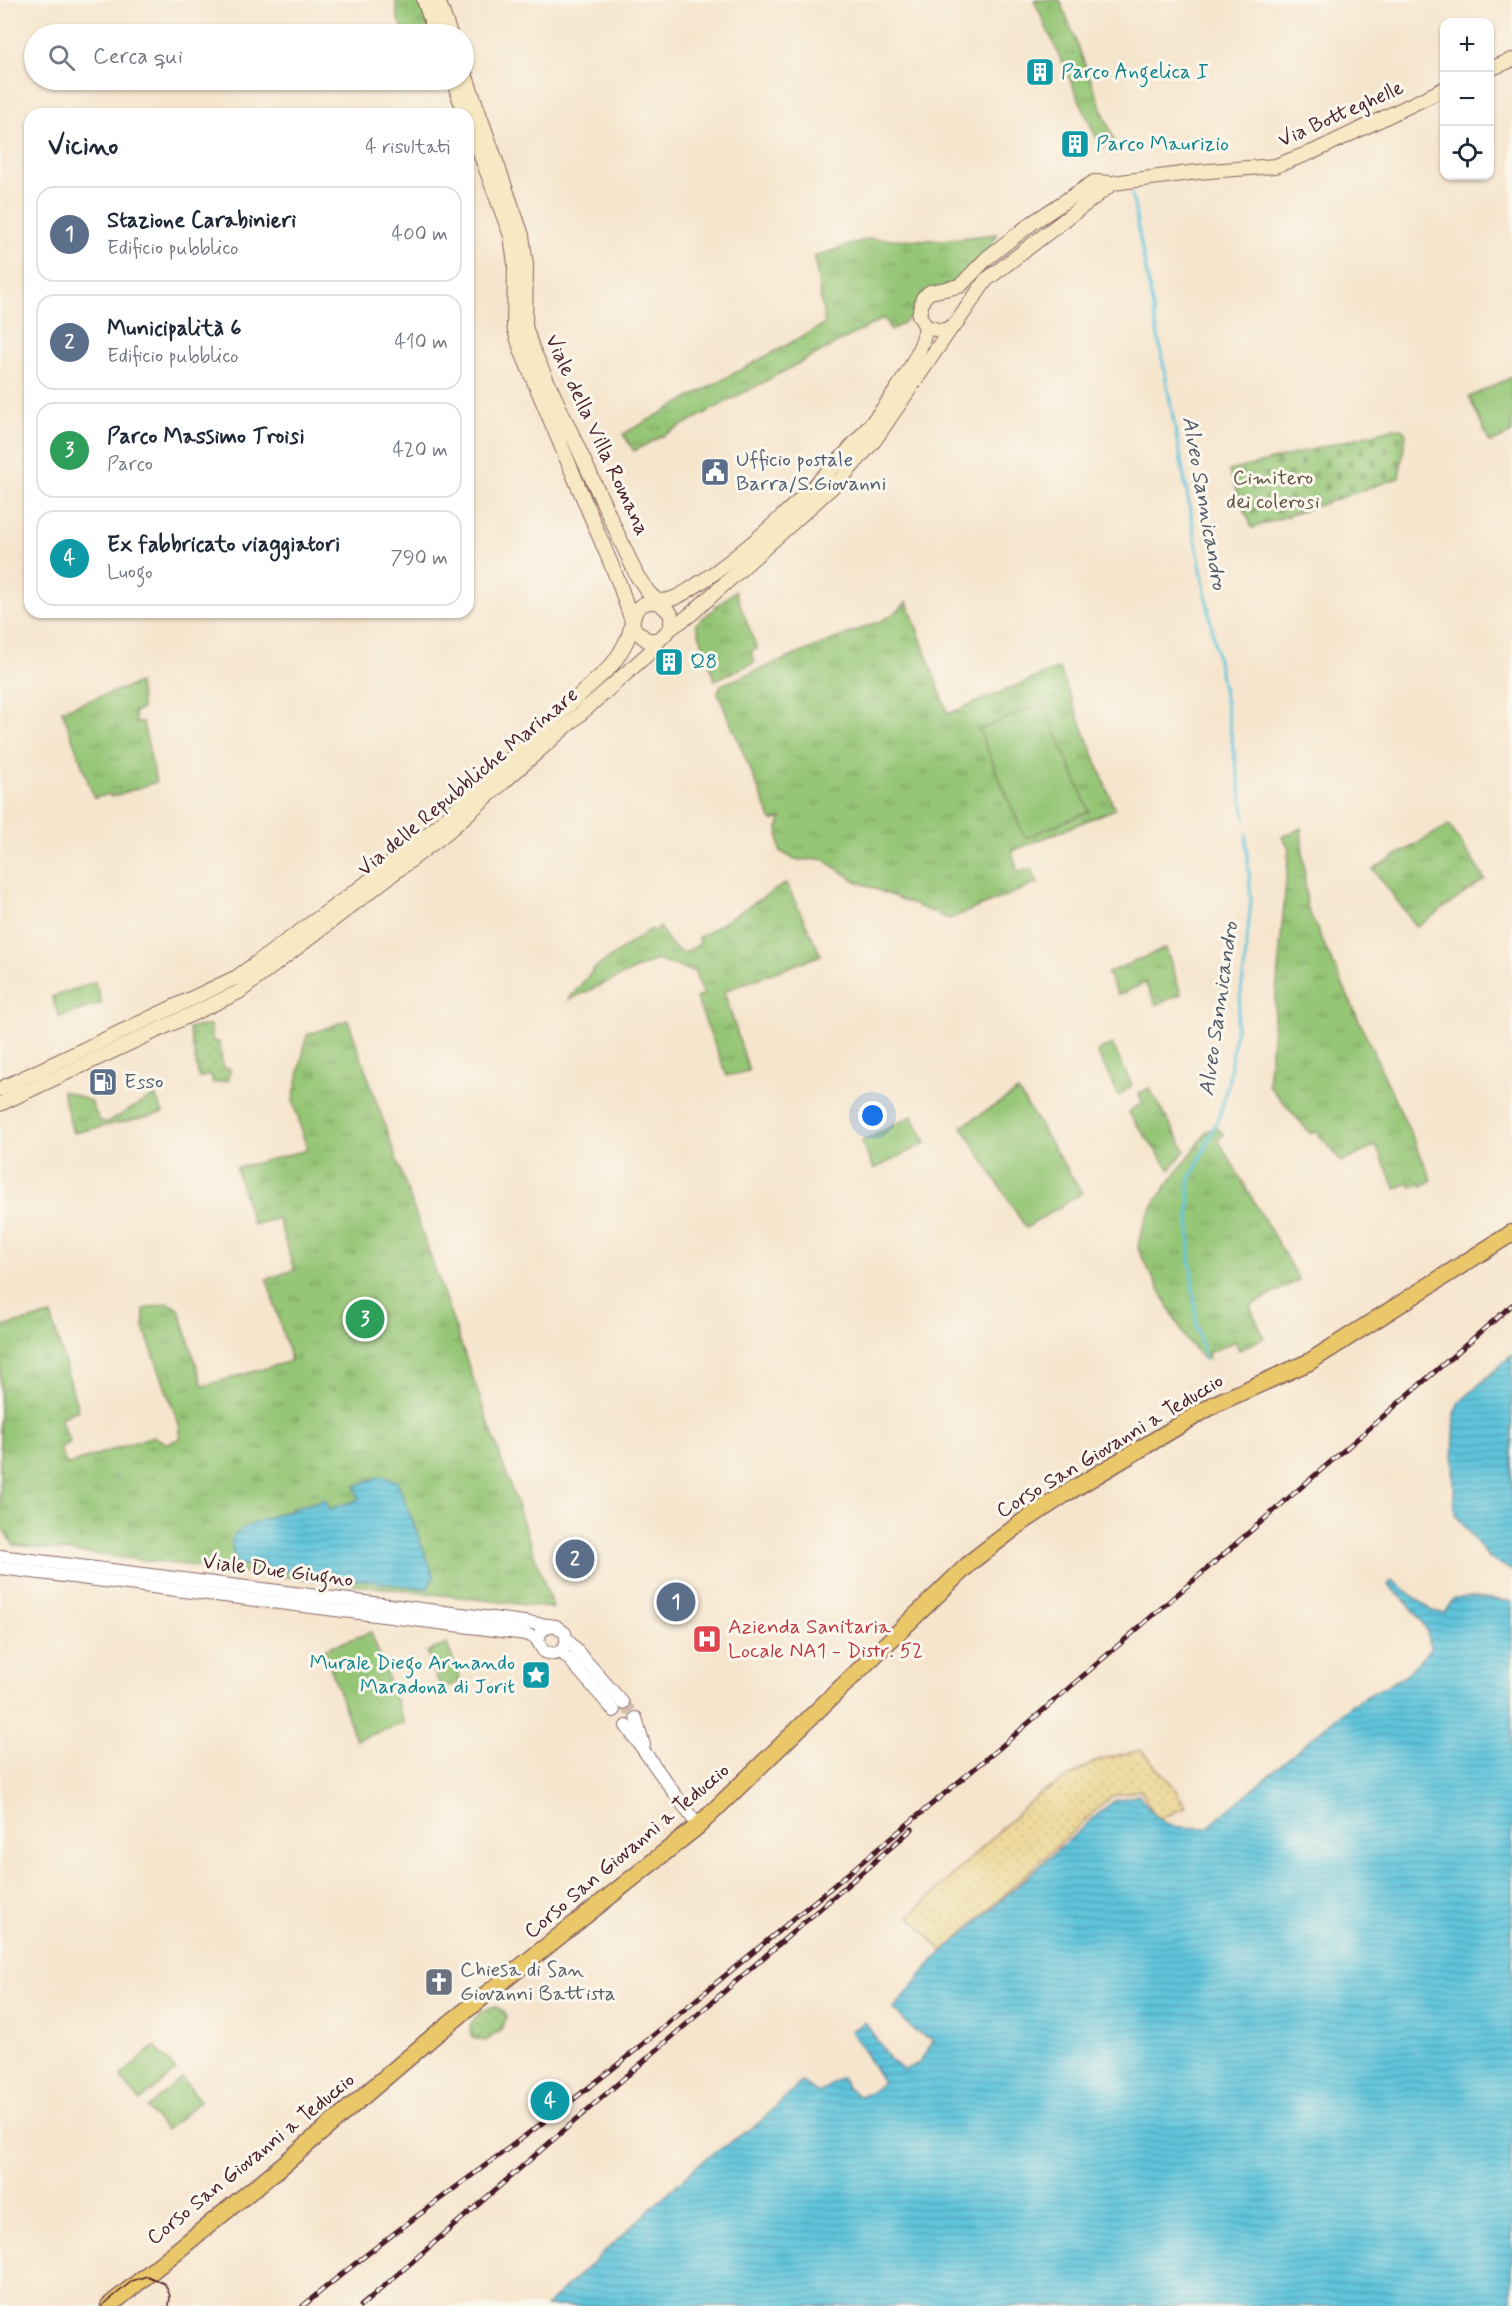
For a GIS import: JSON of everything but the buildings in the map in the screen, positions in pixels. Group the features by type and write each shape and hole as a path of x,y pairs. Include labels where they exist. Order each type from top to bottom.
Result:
{"main road":[{"path":"424,0 432,24"},
{"path":"438,0 446,24"},
{"path":"1494,67 1512,60"},
{"path":"457,90 463,108"},
{"name":"Viale della Villa Romana","path":"471,90 522,235 526,265 525,326 537,373 576,482 619,583 633,624"},
{"name":"Via Botteghelle","path":"1113,183 1197,172 1275,166 1315,151 1440,91"},
{"name":"Viale della Villa Romana","path":"474,137 511,236 514,264 514,327 592,475 637,576 657,602"},
{"path":"955,323 936,331 926,327 919,315 923,298 930,292 967,281 987,258 1082,188 1094,182 1113,183"},
{"path":"926,327 917,357 875,419 843,458 714,574 672,599 640,606 633,617 633,624 640,636 652,641 659,640 671,628 690,615 841,479 874,441 986,280 1113,183"},
{"path":"943,290 958,302 955,323"},
{"path":"576,482 592,475"},
{"path":"657,602 667,608 671,628"},
{"name":"Via delle Repubbliche Marinare","path":"432,838 610,667 618,656 633,624"},
{"name":"Via delle Repubbliche Marinare","path":"0,1104 239,992 432,838 650,653 659,640"},
{"name":"Via delle Repubbliche Marinare","path":"0,1089 237,977 362,892"},
{"path":"237,977 239,992"},
{"name":"Corso San Giovanni a Teduccio","path":"109,2306 301,2150 435,2036 698,1826 972,1561 1021,1523 1215,1404 1309,1362 1512,1233"}],"street":[{"name":"Viale Due Giugno","path":"0,1556 551,1626"},
{"name":"Viale Due Giugno","path":"0,1568 525,1634 538,1640"},
{"path":"551,1626 560,1628 566,1638 618,1707 568,1658 560,1652 549,1654 544,1652 538,1640 541,1631 551,1626"},
{"path":"560,1652 566,1638"},
{"path":"636,1718 645,1749"},
{"path":"627,1726 698,1826"}],"green space":[{"path":"396,0 419,0 429,24 400,24"},
{"path":"1034,0 1060,0 1115,143 1101,148"},
{"path":"997,234 977,265 949,288 927,301 924,308 891,331 884,318 634,451 623,434 825,324 814,257 868,239 943,240"},
{"path":"1512,377 1512,433 1490,443 1469,397"},
{"name":"Cimitero dei colerosi","path":"1395,428 1402,429 1406,434 1399,478 1252,528 1229,471"},
{"path":"735,591 757,649 751,651 755,662 715,680 696,624"},
{"path":"907,601 948,714 1059,668 1115,809 1012,851 1018,872 1031,868 1038,883 949,919 856,881 823,859 795,860 780,851 778,828 782,818 772,821 718,693 721,685 883,620 898,611"},
{"path":"139,683 142,709 134,712 136,723 143,722 156,782 111,797 110,794 94,798 62,710"},
{"path":"1043,703 1089,811 1025,838 979,730"},
{"path":"1449,825 1485,879 1417,927 1373,869"},
{"path":"1301,828 1307,907 1432,1180 1422,1186 1420,1183 1411,1187 1409,1182 1396,1189 1376,1146 1342,1162 1316,1131 1311,1134 1268,1085 1289,847 1282,837"},
{"path":"786,883 821,955 724,991 749,1071 727,1076 696,998 703,995 695,972 656,960 568,1000 595,968 651,929 654,932 660,927 673,946 685,953 700,944 698,938"},
{"path":"1166,948 1181,994 1156,1005 1145,983 1118,995 1107,973"},
{"path":"95,982 102,1003 59,1017 52,997"},
{"path":"348,1020 553,1608 14,1545 0,1525 0,1327 51,1315 78,1410 60,1418 70,1442 59,1448 67,1465 153,1436 168,1444 180,1438 180,1428 144,1328 144,1309 168,1303 179,1309 203,1386 291,1361 267,1279 294,1270 278,1218 253,1225 236,1168 307,1150 293,1100 307,1035"},
{"path":"210,1025 213,1042 219,1042 223,1068 230,1069 229,1080 213,1083 211,1075 199,1078 189,1028"},
{"path":"1112,1044 1132,1085 1119,1096 1097,1052"},
{"path":"1149,1088 1185,1150 1170,1170 1128,1112 1142,1103 1139,1094"},
{"path":"62,1090 90,1101 100,1121 108,1122 155,1095 163,1113 73,1133"},
{"path":"1018,1091 1082,1193 1026,1228 962,1126"},
{"path":"912,1116 926,1143 874,1169 861,1142"},
{"path":"1218,1128 1224,1135 1218,1139 1299,1280 1250,1306 1264,1338 1239,1350 1235,1341 1208,1353 1209,1358 1204,1359 1187,1341 1138,1249 1141,1232 1155,1202 1206,1132"},
{"path":"371,1632 404,1723 356,1740 324,1649"},
{"path":"447,1644 461,1681 441,1689 427,1652"},
{"path":"496,2007 507,2017 501,2030 486,2041 473,2038 470,2027 474,2019 483,2011"},
{"path":"155,2046 176,2071 140,2101 120,2076"},
{"path":"182,2078 200,2101 166,2130 147,2108"}],"sand":[{"path":"1141,1750 1173,1786 1186,1807 1157,1820 1141,1790 1111,1796 943,1952 910,1916 1036,1796 1098,1760"}],"water":[{"path":"1512,1355 1512,1571 1488,1557 1455,1514 1453,1461 1455,1414 1460,1402"},
{"path":"381,1476 397,1481 434,1576 428,1589 236,1564 231,1543 238,1532 260,1520 325,1499 330,1509 359,1499 355,1486"},
{"path":"1392,1580 1432,1611 1444,1613 1454,1598 1475,1597 1512,1602 1512,2306 546,2306 700,2163 761,2121 801,2082 819,2093 841,2077 848,2089 859,2096 872,2091 883,2082 851,2031 865,2022 892,2062 904,2070 919,2063 934,2040 914,2031 894,2009 934,1960 1113,1801 1139,1795 1154,1814 1167,1824 1207,1828 1352,1704 1405,1676 1430,1649 1429,1639 1416,1613 1388,1585"}],"waterway":[{"name":"Alveo Sannicandro","path":"1132,195 1245,818"},
{"name":"Alveo Sannicandro","path":"1205,1360 1197,1327 1190,1258 1189,1182 1219,1117 1228,1084 1244,971 1251,900 1246,835"}],"tunnel":[{"path":"623,1703 636,1718"}],"tram line":[{"path":"102,2306 132,2281 147,2276 165,2284 170,2296 169,2306"}],"railway":[{"path":"303,2306 381,2243 621,2062 1003,1745 1512,1305"},
{"path":"361,2306 912,1829"}],"place":[{"name":"Parco Angelica I","path":"1040,72"},
{"name":"Parco Maurizio","path":"1075,144"},
{"name":"Ufficio postale Barra/S.Giovanni","path":"715,472"},
{"name":"Q8","path":"669,662"},
{"name":"Esso","path":"103,1082"},
{"name":"Parco Massimo Troisi","path":"365,1319"},
{"name":"Municipalità 6","path":"575,1559"},
{"name":"Stazione Carabinieri","path":"676,1602"},
{"name":"Azienda Sanitaria Locale NA1 - Distr. 52","path":"707,1639"},
{"name":"Murale Diego Armando Maradona di Jorit","path":"536,1675"},
{"name":"Chiesa di San Giovanni Battista","path":"439,1982"},
{"name":"Ex fabbricato viaggiatori","path":"550,2101"}]}
